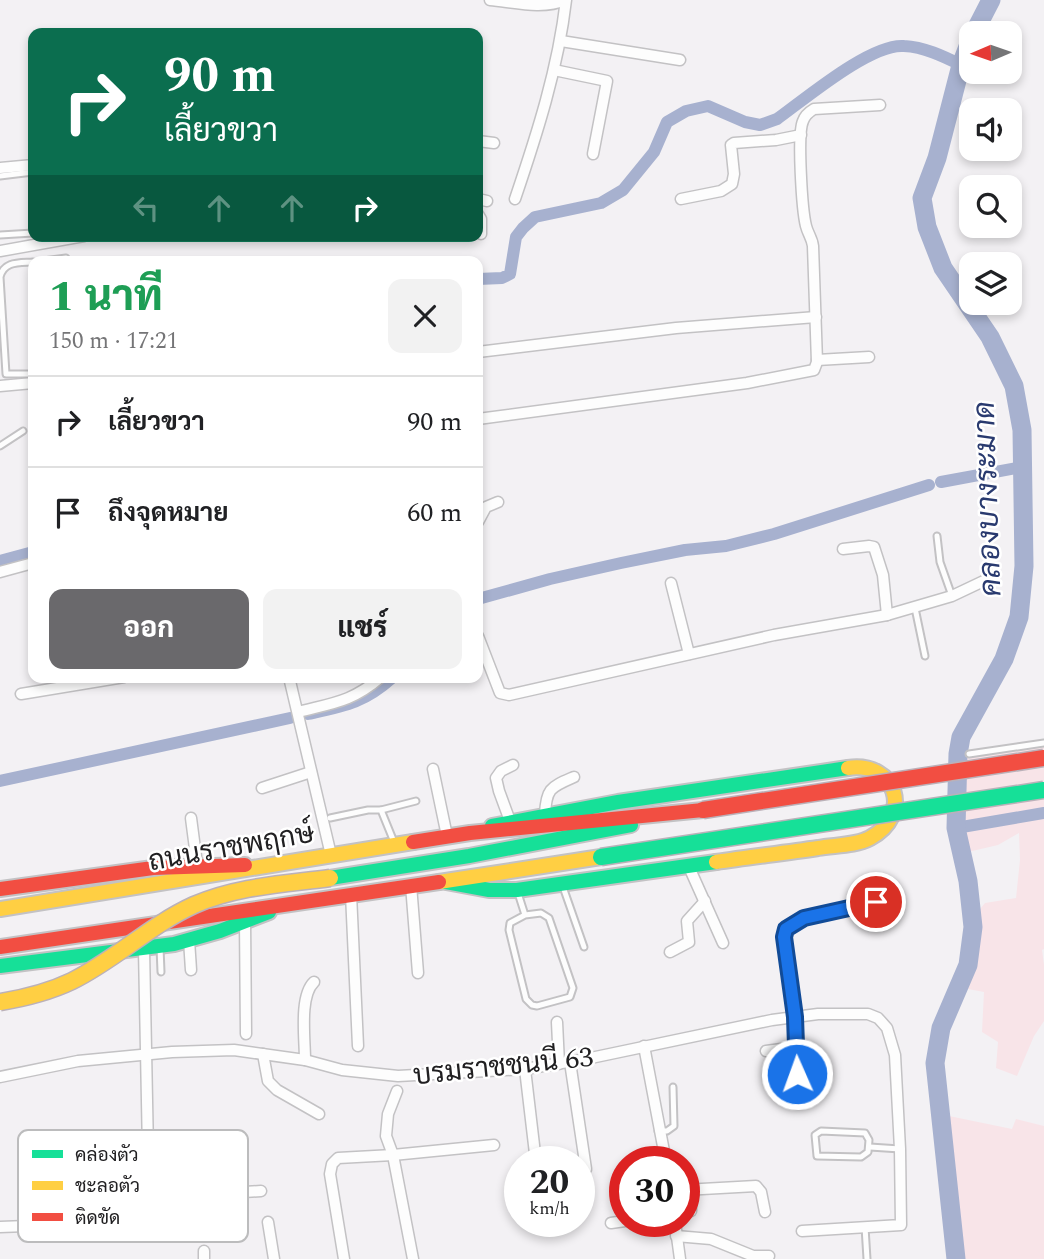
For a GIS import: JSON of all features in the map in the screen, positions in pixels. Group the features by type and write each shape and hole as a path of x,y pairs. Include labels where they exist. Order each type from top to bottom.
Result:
{"main road":[{"name":"ถนนราชพฤกษ์","path":"0,909 470,832 686,813 1044,758"},
{"name":"ถนนราชพฤกษ์","path":"441,881 489,890 517,890 870,839 886,827 892,818 895,805 892,788 878,771 852,767 545,814 470,832"},
{"name":"ถนนราชพฤกษ์","path":"0,947 1044,790"},
{"path":"0,1002 46,991 79,978 153,928 193,906 223,894 595,833 686,813"},
{"path":"0,889 197,864 264,865"},
{"path":"0,966 152,948 189,940 293,902"}],"street":[{"path":"490,0 550,4 566,0 554,70 537,135 515,199"},
{"path":"561,41 680,60"},
{"path":"554,70 607,81 593,154"},
{"path":"483,418 747,383 817,368 813,246 805,222 802,122 806,114 814,109 880,105"},
{"path":"681,200 721,191 732,184 732,145 801,135"},
{"path":"483,142 494,143"},
{"path":"0,167 28,165"},
{"path":"0,251 56,242"},
{"path":"483,351 676,328 816,317"},
{"path":"817,360 869,357"},
{"path":"0,386 28,383"},
{"path":"483,513 486,507 498,502"},
{"path":"843,549 874,547 883,575 887,615"},
{"path":"0,572 28,564"},
{"path":"483,650 495,684 503,696 843,621 887,615 952,596 990,578"},
{"path":"671,583 689,654"},
{"path":"21,695 74,683"},
{"path":"291,683 331,855"},
{"path":"298,712 350,699 374,683"},
{"path":"510,821 496,778 501,771 513,765"},
{"path":"433,769 447,836"},
{"path":"262,788 311,772"},
{"path":"545,814 549,791 574,778"},
{"path":"191,818 197,864"},
{"path":"689,867 723,943"},
{"path":"411,886 418,973"},
{"path":"351,894 358,1046"},
{"path":"670,952 689,942 687,921 705,901"},
{"path":"797,1074 795,1017 784,937 786,929 804,918 876,902"},
{"path":"245,921 246,1034"},
{"path":"189,940 191,970"},
{"path":"148,1130 146,1055 152,948"},
{"path":"305,1060 305,998 308,987 314,982"},
{"name":"บรมราชชนนี 63","path":"0,1077 78,1061 172,1052 234,1050 305,1060 342,1070 398,1076 525,1069 795,1017 868,1014 878,1018 887,1028 895,1055 901,1225 865,1227"},
{"path":"557,1022 581,1146"},
{"path":"644,1046 662,1146"},
{"path":"766,1051 797,1047"},
{"path":"263,1054 268,1081 277,1090 319,1114"},
{"path":"525,1069 534,1146"},
{"path":"397,1091 388,1114 386,1136 393,1155 412,1259"},
{"path":"344,1259 330,1174 332,1164 338,1158 494,1144"},
{"path":"700,1189 756,1186 761,1192 765,1212"},
{"path":"248,1191 261,1191"},
{"path":"268,1222 274,1259"},
{"path":"0,1227 18,1226"},
{"path":"802,1231 865,1227"},
{"path":"676,1237 680,1259"},
{"path":"688,1237 711,1239 753,1256 769,1256"}],"lane":[{"path":"0,176 28,173"},
{"path":"0,235 28,233"},
{"path":"28,263 7,265 1,270 6,374 28,374"},
{"path":"0,446 23,431"},
{"path":"937,537 940,562 952,596"},
{"path":"915,608 925,656"},
{"path":"970,754 1044,743"},
{"path":"330,818 368,810 382,810 416,801"},
{"path":"382,810 395,845"},
{"path":"562,884 584,947"},
{"path":"517,890 525,915"},
{"path":"541,913 549,918 573,988 570,998 537,1006 526,999 509,930 510,923 525,915 541,913"},
{"path":"152,948 161,972"},
{"path":"659,1131 667,1131 674,1126 673,1087"},
{"path":"821,1131 860,1131 867,1135 870,1147 865,1156 861,1157 821,1157 815,1153 815,1135 821,1131"},
{"path":"870,1147 900,1149"},
{"path":"865,1227 867,1259"}],"shaded area":[{"path":"1044,747 1044,1021 1034,1036 1017,1076 996,1068 998,1042 982,1032 984,992 968,989 977,931 976,914 985,903 1016,898 1020,860 1019,833 998,845 968,852 963,834 962,757"},
{"path":"949,1116 1012,1129 1016,1119 1044,1126 1044,1259 954,1259 937,1132 949,1131"}],"waterway":[{"name":"คลองบางระมาด","path":"980,21 991,0"},
{"path":"483,279 502,278 510,274 516,237 535,217 601,203 623,190 654,152 667,122 686,111 708,106 745,122 760,125 777,119 857,63 890,47 919,48 959,64"},
{"name":"คลองบางระมาด","path":"956,1259 935,1063 941,1028 968,965 973,927 968,881 956,828 958,754 961,737 1004,659 1019,617 1024,566 1022,430 1014,386 990,337 943,268 927,227 922,198 937,158 959,73"},
{"path":"941,482 1022,467"},
{"path":"483,598 621,563 685,550 726,546 774,534 929,485"},
{"path":"0,561 28,553"},
{"path":"308,714 354,702 386,683"},
{"path":"0,781 290,718"},
{"path":"956,828 1044,813"}],"traffic: fast":[{"path":"492,826 618,802 848,768"},
{"path":"601,857 1044,790"},
{"path":"330,878 469,856 631,825"},
{"path":"446,882 489,890 517,890 716,862"},
{"path":"0,966 174,944 220,931 269,912"}],"traffic: slow":[{"path":"716,862 851,844 870,838 883,828 892,816 894,792 888,781 878,773 865,768 848,768"},
{"path":"0,909 413,842"},
{"path":"439,882 601,857"},
{"path":"0,1002 37,994 72,981 194,905 261,887 330,878"}],"traffic: jam":[{"path":"703,810 1044,758"},
{"path":"413,842 470,833 703,810"},
{"path":"0,889 153,868 245,865"},
{"path":"0,947 439,882"}],"route":[{"path":"797,1074 795,1017 784,937 786,929 804,918 876,902"}]}
